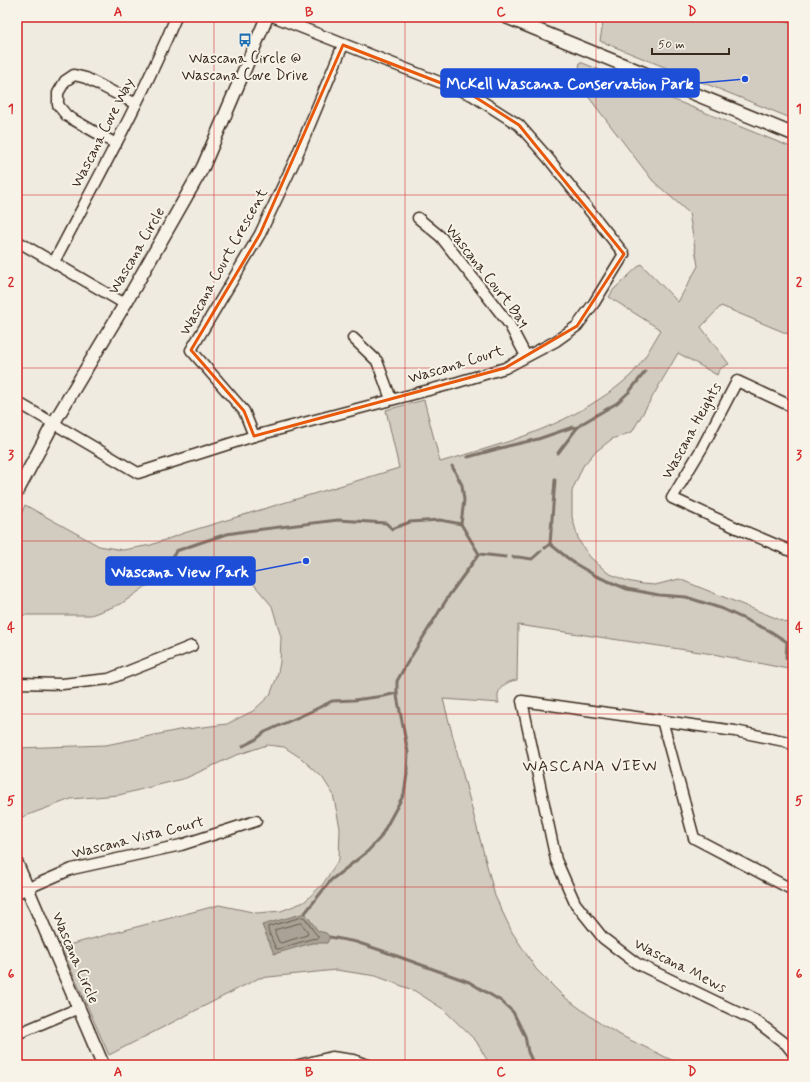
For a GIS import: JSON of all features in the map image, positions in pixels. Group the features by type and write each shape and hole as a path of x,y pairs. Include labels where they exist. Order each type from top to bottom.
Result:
{"street":[{"name":"Wascana Cove Way","path":"54,262 136,104 176,17"},
{"name":"Wascana Circle","path":"17,492 53,424 125,304 203,167 267,17"},
{"name":"Wascana Court","path":"17,402 138,473 254,436 448,385 505,368 556,341 577,326 594,303 624,254 548,158 519,125 472,95 275,17"},
{"path":"506,17 793,134"},
{"name":"Wascana Court Crescent","path":"254,436 244,411 191,350 260,234 295,160 343,45"},
{"path":"116,144 66,116 58,105 58,93 65,82 74,75 86,78 136,104"},
{"name":"Wascana Court Bay","path":"418,218 441,237 509,324 526,356"},
{"path":"17,241 125,304"},
{"path":"353,338 376,361 391,399"},
{"name":"Wascana Heights","path":"793,407 737,381 702,448 672,498 793,552"},
{"path":"17,683 62,684 109,679 192,646"},
{"name":"Wascana Mews","path":"793,744 735,731 522,701 556,860 575,903 603,938 636,963 756,1020 786,1044 793,1053"},
{"path":"662,720 694,838 793,890"},
{"name":"Wascana Vista Court","path":"22,890 72,869 182,846 256,821"},
{"name":"Wascana Circle","path":"17,864 22,890 79,1008 103,1065"},
{"path":"17,1034 79,1008"},
{"path":"299,1065 332,1057 353,1060 368,1065"}],"highlighted area":[{"path":"343,45 472,95 519,125 624,254 577,326 505,368 254,436 244,411 191,350 260,234"}],"shaded area":[{"path":"604,17 793,17 793,119 600,41"},
{"path":"580,62 793,148 793,336 721,306 701,327 729,364 720,369 717,375 678,353 632,432 612,439 594,453 583,466 572,491 572,517 579,541 590,557 608,573 627,581 642,584 655,585 679,579 793,625 793,670 713,654 518,625 517,680 509,682 502,687 498,694 499,703 443,699 495,896 512,932 536,969 563,996 601,1024 624,1037 682,1065 490,1065 476,1041 443,1009 415,991 376,976 336,970 259,978 109,1055 61,947 219,905 257,913 281,911 304,902 323,884 339,859 340,828 333,794 322,777 301,758 284,747 267,745 234,756 186,778 119,795 71,799 17,819 17,748 106,745 179,730 227,724 253,711 270,695 277,677 280,662 281,637 272,606 251,581 222,567 193,565 166,572 121,604 91,615 17,615 17,524 25,505 99,546 123,550 151,545 184,533 399,468 386,410 424,400 440,462 482,450 543,429 582,410 620,385 639,366 661,330 609,297 614,289 641,264 678,302 698,266 689,213 653,181 577,82"}],"water":[{"path":"769,17 793,17 793,24"},
{"path":"305,913 318,931 326,933 330,937 327,943 312,943 274,954 262,925"}],"waterway":[{"path":"558,453 577,428 617,403 629,392 645,372"},
{"path":"468,457 538,439 573,427 577,428"},
{"path":"452,466 462,485 464,500 461,524"},
{"path":"550,544 555,480"},
{"path":"141,581 159,571 170,562 176,551 227,534 338,520 386,523 392,529 410,522 440,520 461,524 479,554"},
{"path":"545,548 550,544 574,563 596,576 627,589 659,595 686,597 723,609 770,631 787,642 786,658"},
{"path":"513,557 532,559 541,551"},
{"path":"479,554 506,557"},
{"path":"305,913 331,880 367,852 380,838 404,794 408,752 397,696 397,681 450,594 479,554"},
{"path":"243,746 255,740 265,732 332,701 354,700 397,693"},
{"path":"330,937 356,942 469,982 501,1001 513,1012 525,1036 528,1052 534,1065"}],"place":[{"name":"Wascana Circle @ Wascana Cove Drive","path":"245,40"},
{"name":"McKell Wascana Conservation Park","path":"745,79"},
{"name":"Wascana View Park","path":"306,561"}],"district":[{"name":"WASCANA VIEW","path":"590,766"}]}
